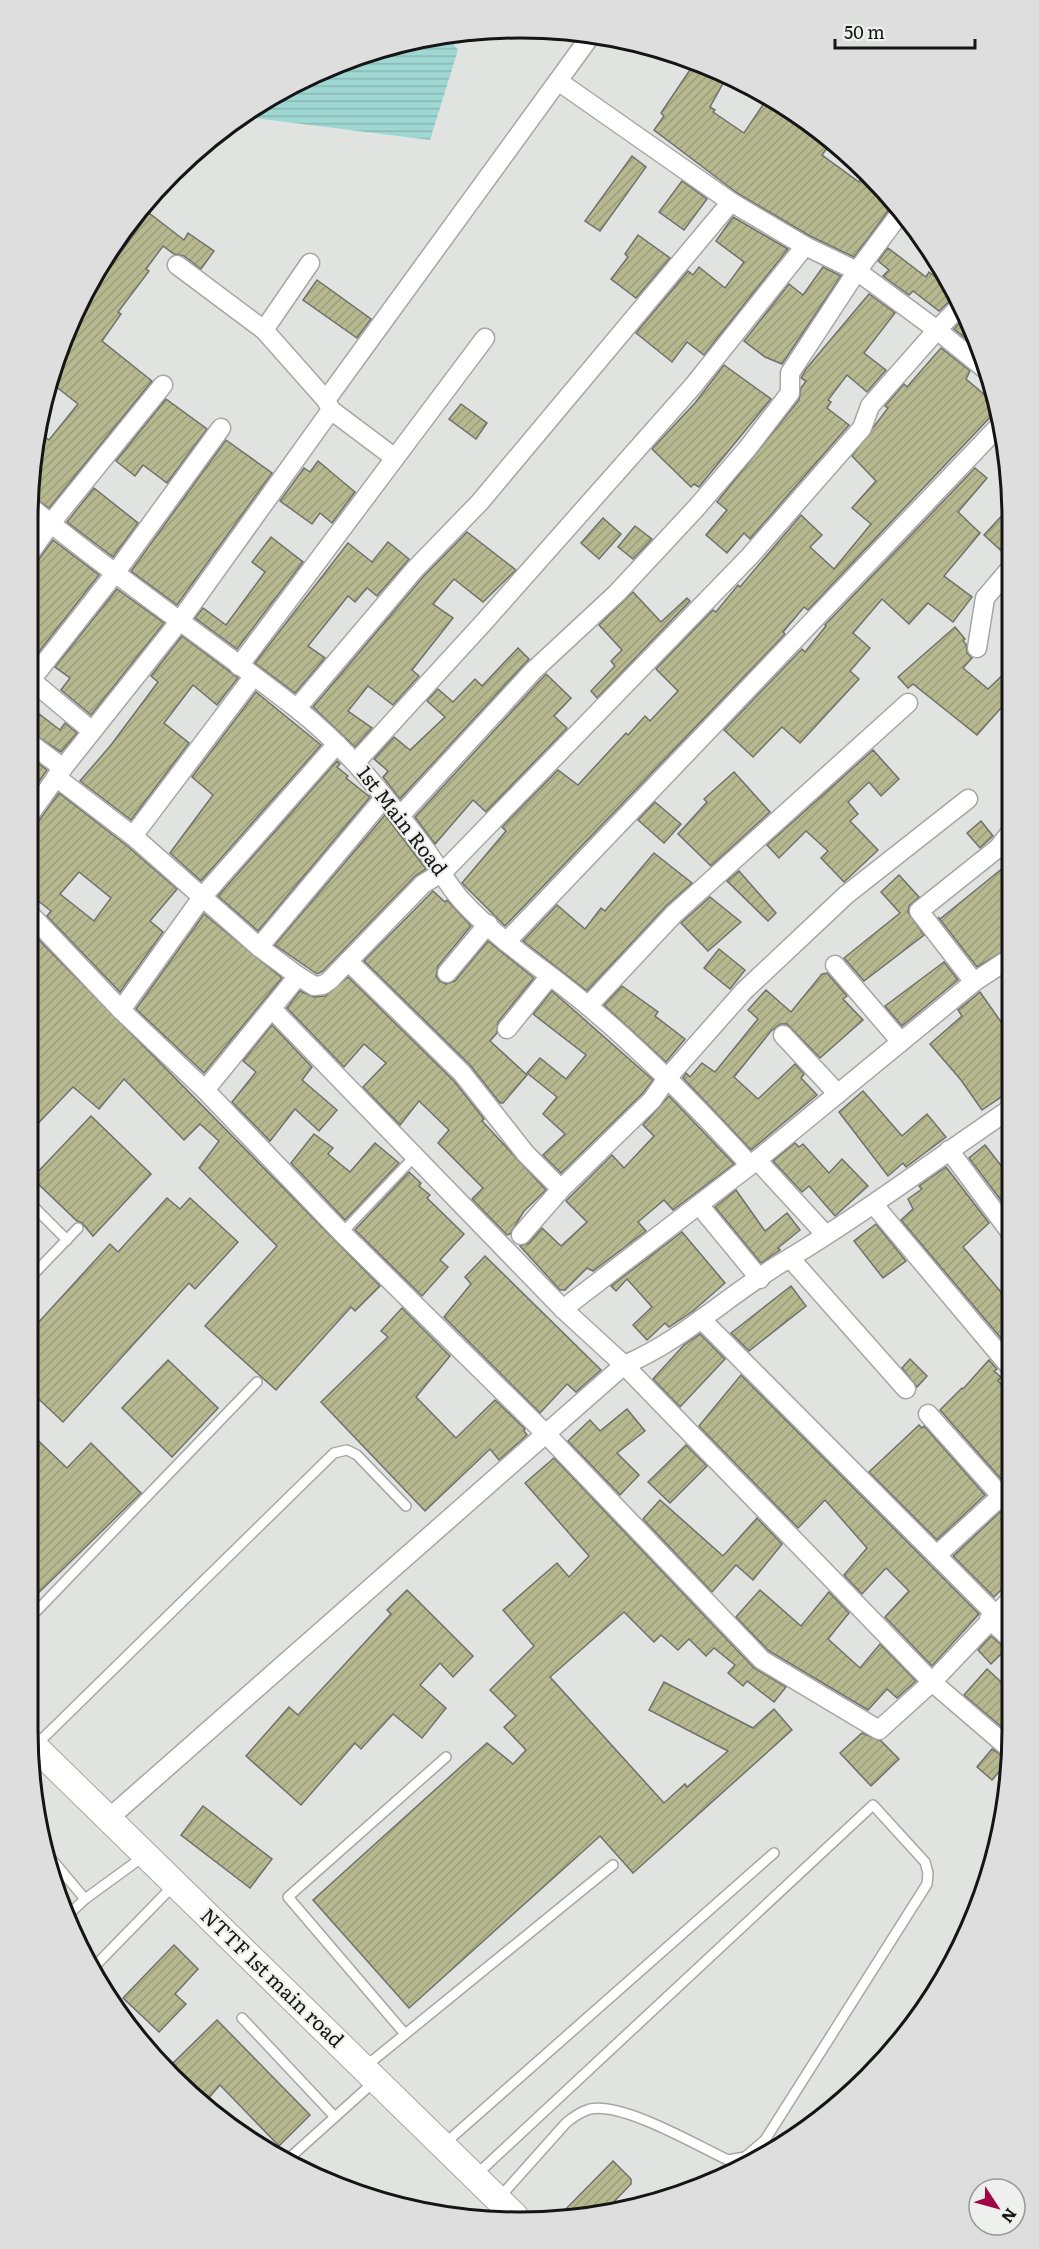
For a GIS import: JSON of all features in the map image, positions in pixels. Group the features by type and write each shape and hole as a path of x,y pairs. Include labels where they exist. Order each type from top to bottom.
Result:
{"street":[{"path":"38,802 59,772 180,622 329,405 586,43"},
{"path":"558,81 731,202 805,246 857,271 974,360"},
{"path":"297,708 415,569 480,502 731,202"},
{"path":"400,816 533,671 617,593 747,448 790,393 790,373 857,271 896,219"},
{"path":"356,762 485,621 693,386 805,246"},
{"path":"264,330 310,263"},
{"path":"177,265 264,330 329,405 395,458"},
{"path":"38,752 260,946 314,986 323,985 423,884 443,872 750,556 862,428 870,406 955,312"},
{"path":"133,836 395,458 485,338"},
{"path":"38,542 163,385"},
{"path":"38,671 116,572 221,428"},
{"path":"506,942 993,432"},
{"name":"1st Main Road","path":"38,513 297,708 337,744 356,762 400,816 462,901 506,942 588,1006 668,1077 826,1235"},
{"path":"977,648 985,598 1002,579"},
{"path":"38,686 92,731"},
{"path":"588,1006 674,914 908,703"},
{"path":"121,1010 203,896 337,744"},
{"path":"260,946 384,798"},
{"path":"521,1235 561,1189 652,1100 668,1077 744,991 846,895 968,799"},
{"path":"974,982 919,911 1002,843"},
{"path":"38,923 121,1010 206,1090 342,1233 547,1435 762,1660 879,1730 932,1682 1002,1608"},
{"path":"447,973 488,924"},
{"path":"348,961 462,1073 526,1154 561,1189"},
{"path":"564,1309 754,1162 974,982 1002,964"},
{"path":"835,965 901,1042"},
{"path":"206,1090 298,976"},
{"path":"507,1029 550,976"},
{"path":"272,1009 564,1309 624,1365 932,1682 1001,1741"},
{"path":"783,1035 838,1094"},
{"path":"108,1818 547,1435 624,1365 652,1353 790,1258 874,1205 1002,1114"},
{"path":"949,1150 1002,1213"},
{"path":"699,1205 760,1278"},
{"path":"874,1205 1002,1357"},
{"path":"790,1258 906,1389"},
{"path":"701,1319 937,1555 1002,1628"},
{"path":"928,1414 1002,1491"},
{"path":"937,1555 1002,1502"},
{"name":"NTTF 1st main road","path":"39,1750 507,2207"}],"lane":[{"path":"342,1233 415,1156"},
{"path":"38,1211 67,1240"},
{"path":"38,1270 78,1228"},
{"path":"38,1610 257,1382"},
{"path":"38,1738 334,1453 347,1450 357,1455 406,1506"},
{"path":"405,2034 288,1897 446,1757"},
{"path":"475,2176 873,1805 925,1862 928,1873 927,1884 765,2140 751,2152"},
{"path":"443,2145 774,1853"},
{"path":"73,1911 85,1899 146,1855"},
{"path":"293,2155 335,2117 405,2034 613,1865"},
{"path":"58,1867 85,1899"},
{"path":"98,1962 175,1884"},
{"path":"242,2018 335,2117"},
{"path":"507,2207 566,2123 579,2113 592,2109 623,2111 728,2160 741,2158"}],"water":[{"path":"452,43 458,50 430,140 253,118 306,87 335,74 395,54"}],"building":[{"path":"691,69 704,74 723,83 710,107 715,110 713,112 744,133 763,104 827,148 822,155 859,182 861,180 889,210 854,257 810,236 737,193 654,130 664,116 661,113"},
{"path":"632,156 646,167 600,231 585,221"},
{"path":"682,181 707,199 684,230 659,212"},
{"path":"149,213 184,240 188,233 214,251 201,269 184,256 174,254 163,246 146,269 149,271 118,312 121,314 102,341 152,381 49,508 39,501 45,437 49,440 78,404 56,387 74,335 87,306 109,269"},
{"path":"733,217 788,249 704,355 687,342 672,362 636,333 688,271 693,275 699,267 725,288 744,262 716,241"},
{"path":"638,235 670,258 636,298 611,279 628,257 625,254"},
{"path":"888,248 926,277 929,272 937,278 949,301 939,311 913,291 909,295 883,276 889,270 878,261"},
{"path":"823,267 841,276 782,364 765,357 744,341 789,284 803,295"},
{"path":"317,280 371,319 357,338 303,300"},
{"path":"869,294 895,313 864,353 886,370 867,392 847,375 828,400 831,402 827,408 849,425 750,539 744,533 727,553 706,535 727,510 717,502 799,400 801,388 806,381 801,378 806,369"},
{"path":"960,323 967,339 954,329"},
{"path":"941,348 970,371 966,379 985,395 990,417 808,610 804,607 783,632 785,634 505,926 462,883 506,831 502,827 558,770 578,785 645,716 650,721 678,691 656,669 713,610 716,612 738,585 740,587 801,515 822,535 810,547 834,569 871,524 852,508 876,481 852,456 888,408 885,406 904,384 907,387"},
{"path":"724,365 771,399 699,487 694,484 691,487 652,449 695,403"},
{"path":"166,399 207,429 167,483 143,465 135,476 116,461"},
{"path":"461,404 487,423 476,439 449,419"},
{"path":"226,440 272,473 177,605 131,571"},
{"path":"318,461 355,492 332,523 320,513 312,524 280,501 304,468 310,472"},
{"path":"975,468 987,478 958,512 980,533 944,576 972,597 953,622 928,603 909,624 882,599 853,633 870,648 850,671 859,679 800,743 782,727 753,757 724,730 802,649 805,652 825,625"},
{"path":"94,488 138,523 113,557 67,522"},
{"path":"1002,516 1002,552 984,535"},
{"path":"603,518 621,534 599,559 581,543"},
{"path":"635,526 652,539 633,559 618,547"},
{"path":"467,532 516,570 483,602 454,579 433,604 453,618 412,670 419,676 393,705 368,686 348,711 372,728 355,747 313,707 423,577"},
{"path":"271,537 303,562 237,649 195,618 203,608 226,625 265,572 252,562"},
{"path":"53,540 99,575 38,653 38,560"},
{"path":"388,542 409,559 377,596 367,588 355,602 348,596 308,646 325,658 295,693 255,663 348,543 372,562"},
{"path":"117,589 164,623 91,715 61,690 70,678 55,667"},
{"path":"633,592 661,622 687,598 690,601 597,698 591,691 615,666 611,661 622,650 599,625"},
{"path":"955,627 965,639 963,641 966,644 967,653 972,658 963,668 988,689 1002,676 1002,707 977,735 913,684 908,688 898,677"},
{"path":"182,636 238,678 217,705 193,685 164,723 189,743 131,820 80,781 111,745 158,682 151,676"},
{"path":"518,648 529,659 400,799 383,777 388,771 374,759 394,737 410,750 445,717 427,701 438,689 453,702 475,679 482,686"},
{"path":"546,674 571,698 554,716 567,728 486,812 473,800 435,844 415,817"},
{"path":"256,692 321,745 201,881 170,853 213,795 192,777"},
{"path":"38,713 60,730 65,723 77,733 61,752 38,737"},
{"path":"873,750 899,779 881,796 869,782 848,802 858,814 850,821 878,850 844,882 821,858 828,851 806,831 779,858 767,845"},
{"path":"337,761 340,764 337,767 348,776 346,778 370,797 258,931 218,896"},
{"path":"38,763 47,770 38,783"},
{"path":"734,772 770,812 711,866 678,834 707,802 704,799"},
{"path":"59,793 126,845 177,889 150,921 163,932 120,992 47,916 51,911 38,901 38,822","holes":["79,872 111,898 94,921 60,894"]},
{"path":"655,802 681,824 664,843 638,820"},
{"path":"385,815 426,869 415,876 323,971 317,974 275,945"},
{"path":"981,821 993,836 980,848 967,833"},
{"path":"654,853 692,883 666,906 587,991 523,941 557,905 585,929 601,908 605,911"},
{"path":"1002,869 1002,952 977,967 938,917 940,919"},
{"path":"739,871 776,913 768,921 727,881"},
{"path":"899,875 919,897 909,906 908,912 924,935 864,981 844,958 900,913 881,892"},
{"path":"433,891 445,902 447,900 471,926 438,966 436,976 439,981 446,984 455,981 488,941 534,978 498,1022 497,1033 490,1041 527,1075 503,1103 500,1103 470,1065 364,961"},
{"path":"710,897 741,922 708,951 681,923"},
{"path":"204,914 282,978 204,1073 136,1009"},
{"path":"38,941 380,1286 355,1311 351,1307 276,1390 205,1326 277,1246 199,1168 219,1141 200,1124 184,1140 124,1079 99,1109 73,1087 38,1124"},
{"path":"719,949 745,970 730,989 704,968"},
{"path":"944,962 958,980 902,1026 885,1006"},
{"path":"827,973 847,996 843,999 863,1020 820,1058 787,1024 780,1024 771,1031 734,1077 758,1099 795,1064 804,1074 801,1078 817,1095 751,1150 683,1078 686,1073 690,1077 702,1063 715,1072 758,1019 748,1010 766,990 791,1012 822,974"},
{"path":"348,977 454,1081 484,1119 482,1121 546,1190 524,1211 510,1234 507,1235 472,1199 483,1188 438,1143 449,1130 419,1101 400,1125 363,1087 386,1063 364,1044 344,1067 287,1008 300,991 314,997 325,996"},
{"path":"622,986 658,1012 655,1016 685,1039 666,1062 604,1005"},
{"path":"552,991 653,1080 643,1093 561,1173 543,1155 565,1134 543,1114 557,1097 527,1073 540,1058 566,1079 586,1055 533,1014"},
{"path":"980,992 1002,1021 1002,1096 982,1110 961,1080 930,1044 962,1016 958,1010"},
{"path":"272,1025 312,1067 302,1080 337,1110 319,1131 295,1109 270,1141 232,1102 256,1072 243,1061"},
{"path":"863,1091 902,1136 927,1114 946,1137 906,1167 903,1163 888,1176 839,1112"},
{"path":"669,1096 734,1164 673,1210 664,1200 638,1222 646,1231 593,1271 587,1268 565,1290 560,1290 520,1246 529,1243 542,1228 561,1246 587,1222 566,1201 612,1155 624,1168 654,1136 643,1125"},
{"path":"91,1116 151,1174 93,1236 82,1223 77,1221 38,1184 38,1172"},
{"path":"314,1134 333,1148 328,1154 350,1172 375,1143 399,1163 345,1220 291,1163"},
{"path":"795,1143 799,1147 803,1144 829,1173 842,1159 868,1186 835,1216 809,1186 802,1192 773,1161"},
{"path":"985,1145 1002,1167 1002,1202 969,1158"},
{"path":"946,1167 989,1223 963,1247 1002,1293 1002,1339 901,1220 913,1209 908,1199 922,1189 919,1186"},
{"path":"409,1172 421,1183 419,1186 430,1195 427,1198 464,1234 440,1260 448,1267 422,1296 355,1230"},
{"path":"736,1190 765,1231 787,1213 800,1230 778,1248 780,1250 761,1263 715,1207"},
{"path":"167,1198 180,1209 190,1198 238,1242 195,1289 189,1283 63,1422 38,1398 38,1323 110,1244 118,1252"},
{"path":"876,1224 906,1261 883,1278 854,1241"},
{"path":"682,1232 725,1283 693,1311 669,1327 665,1323 647,1340 633,1325 652,1307 627,1279 616,1291 611,1286"},
{"path":"485,1256 601,1370 576,1392 567,1384 540,1413 444,1317 471,1284 465,1277"},
{"path":"791,1286 806,1306 749,1351 731,1333"},
{"path":"402,1308 450,1356 416,1397 456,1438 495,1400 525,1429 527,1435 499,1460 490,1449 425,1511 321,1402 388,1337 381,1331"},
{"path":"700,1334 725,1359 680,1407 653,1379 684,1345"},
{"path":"910,1359 927,1376 917,1387 902,1368"},
{"path":"168,1360 218,1408 172,1457 122,1408"},
{"path":"989,1360 997,1369 994,1371 1001,1377 998,1381 1002,1385 1002,1480 940,1410"},
{"path":"741,1375 979,1614 932,1666 885,1617 909,1591 886,1568 862,1594 844,1575 867,1548 825,1500 798,1528 699,1426"},
{"path":"627,1409 645,1431 617,1453 639,1475 620,1495 568,1441 590,1420 600,1431"},
{"path":"919,1425 922,1428 924,1426 985,1495 937,1540 869,1472"},
{"path":"38,1440 67,1468 91,1443 141,1493 38,1593"},
{"path":"686,1445 707,1466 670,1503 648,1482"},
{"path":"554,1458 754,1668 786,1687 774,1702 747,1681 743,1686 728,1673 735,1665 714,1648 706,1656 689,1639 678,1650 661,1635 654,1642 624,1612 550,1677 664,1803 685,1784 687,1787 728,1751 649,1710 664,1682 753,1728 774,1709 792,1730 633,1873 600,1836 409,2008 313,1900 487,1743 513,1764 526,1750 504,1727 516,1716 490,1690 534,1646 503,1610 557,1563 569,1577 589,1556 525,1483"},
{"path":"660,1500 723,1556 757,1518 782,1544 753,1580 736,1565 712,1592 643,1519"},
{"path":"1000,1512 1002,1513 1002,1589 994,1597 953,1556"},
{"path":"407,1590 473,1656 453,1677 440,1663 420,1685 446,1708 422,1738 393,1714 361,1749 355,1743 301,1805 246,1756 289,1707 298,1715 391,1614 387,1610"},
{"path":"760,1590 801,1626 829,1592 849,1613 828,1639 860,1668 880,1644 916,1681 897,1698 887,1689 868,1710 769,1651 736,1617"},
{"path":"991,1636 1002,1646 1002,1653 991,1664 978,1650"},
{"path":"987,1669 1002,1683 1002,1727 964,1695"},
{"path":"862,1733 881,1741 899,1759 871,1786 840,1753"},
{"path":"992,1749 1000,1754 999,1772 992,1780 977,1767"},
{"path":"203,1806 272,1859 250,1888 181,1835"},
{"path":"174,1945 198,1969 175,1994 186,2004 159,2032 123,1998"},
{"path":"217,2020 310,2115 279,2146 220,2085 209,2098 173,2063"},
{"path":"613,2161 631,2179 631,2184 614,2202 566,2209"}]}
